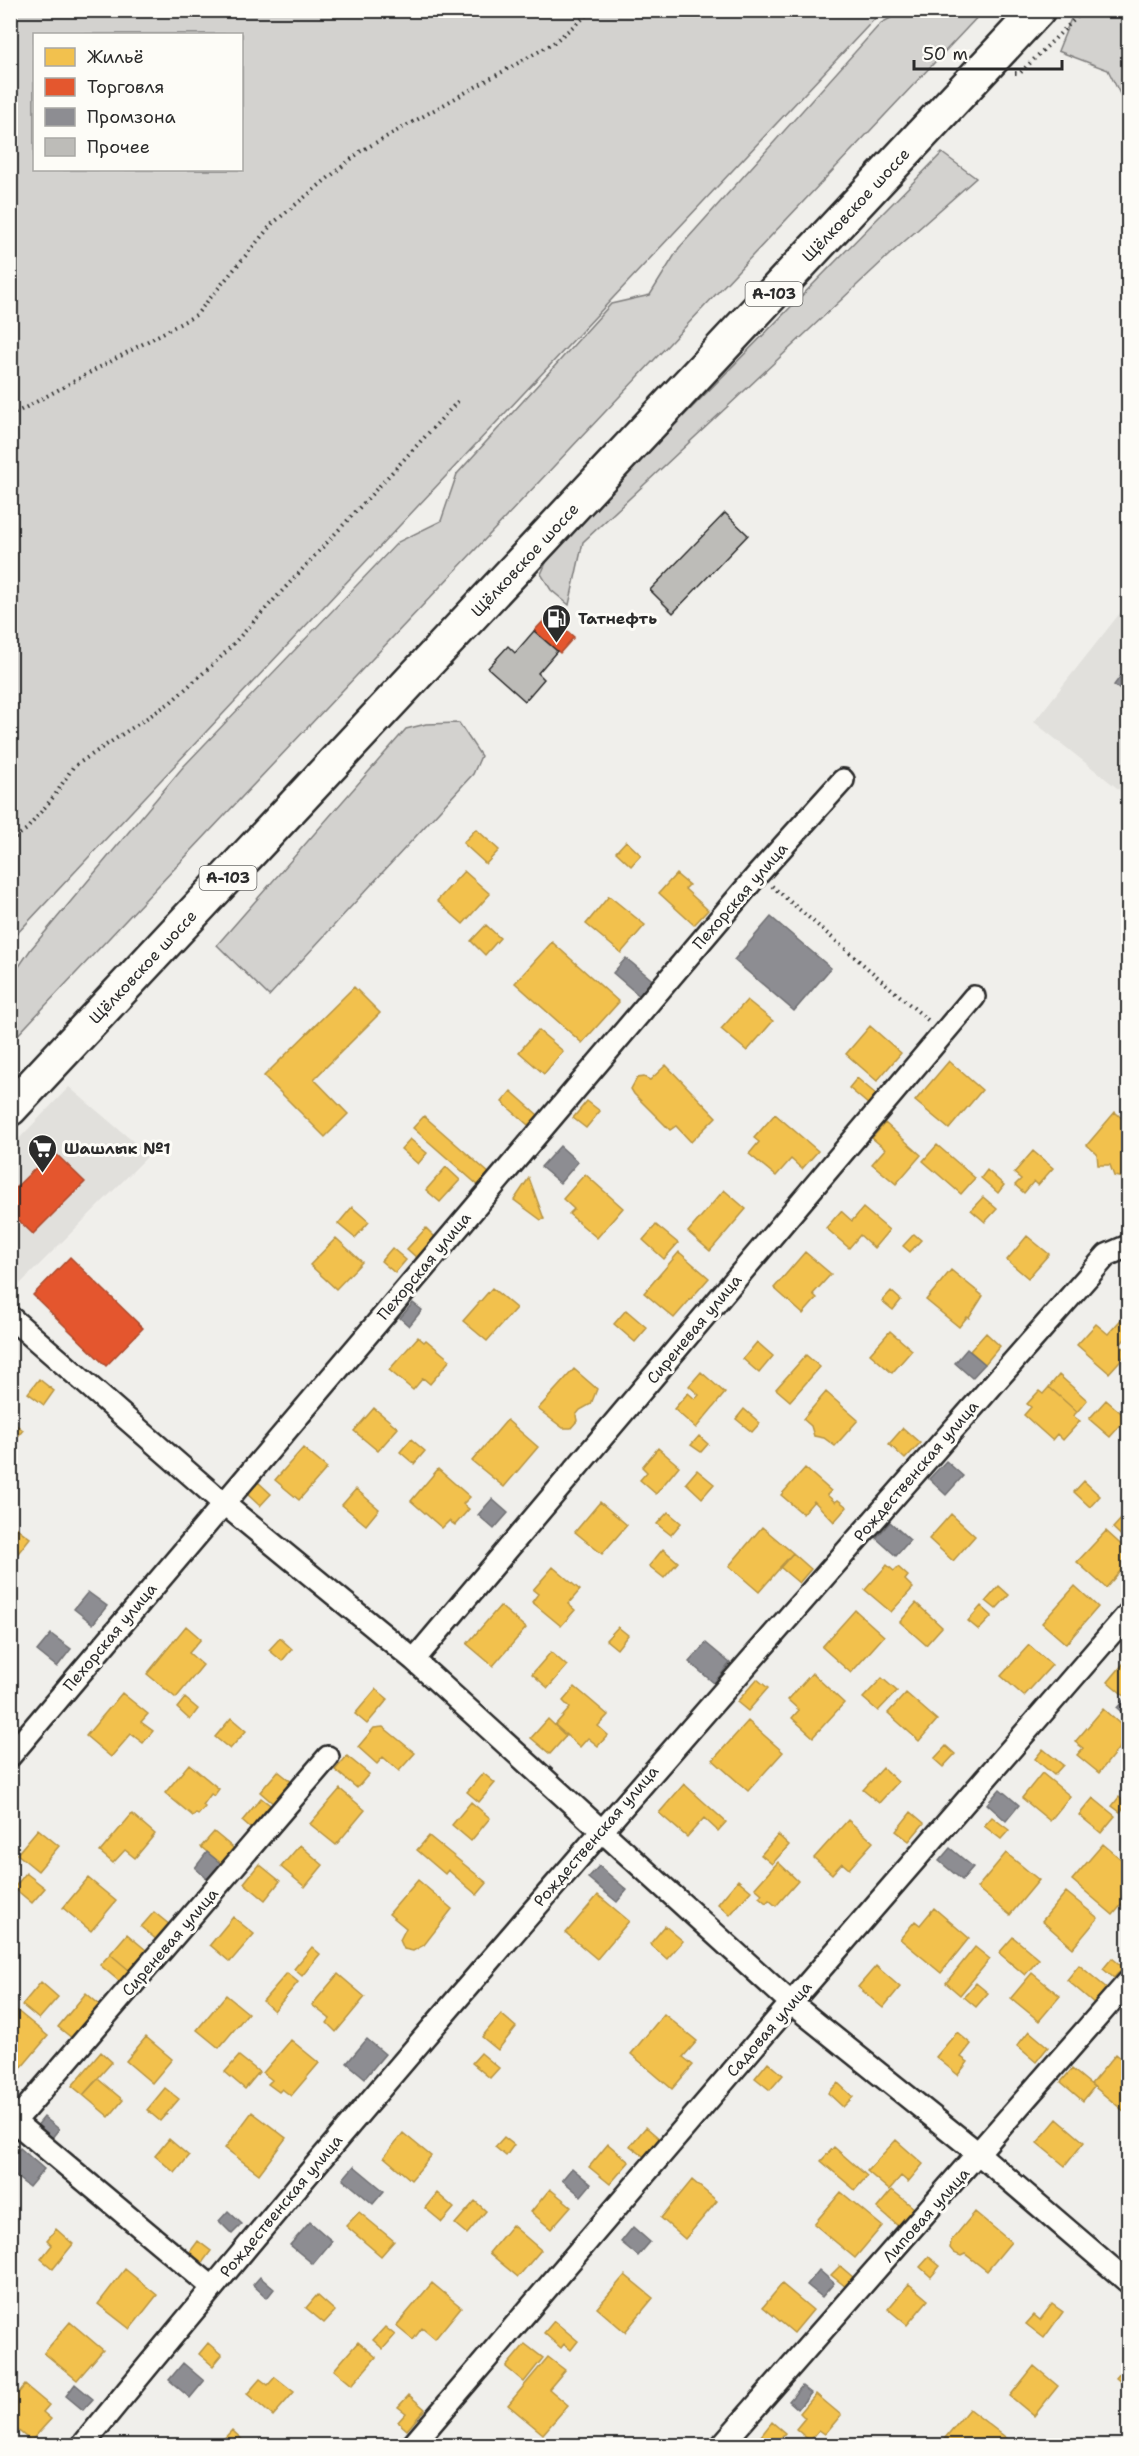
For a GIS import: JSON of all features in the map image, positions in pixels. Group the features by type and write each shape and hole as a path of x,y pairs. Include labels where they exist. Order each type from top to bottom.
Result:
{"main road":[{"name":"Щёлковское шоссе","path":"10,1108 1038,10"}],"street":[{"name":"Пехорская улица","path":"10,1756 758,874 843,780"},
{"name":"Сиреневая улица","path":"414,1660 974,997"},
{"name":"Рождественская улица","path":"82,2445 212,2287 599,1831 1107,1255 1128,1246"},
{"path":"10,1317 223,1503 414,1660 599,1831 791,2003 979,2154 1128,2282"},
{"name":"Садовая улица","path":"412,2445 1128,1614"},
{"name":"Сиреневая улица","path":"12,2122 328,1757"},
{"name":"Липовая улица","path":"721,2445 1128,1982"},
{"path":"12,2122 212,2287"}],"path":[{"path":"10,416 196,315 272,224 361,151 552,44 593,10"},
{"path":"1011,73 1020,73 1084,10"},
{"path":"10,842 27,829 55,795 73,767 171,702 222,656 458,402"},
{"path":"758,874 943,1034"}],"shaded area":[{"path":"906,10 983,11 11,1042 11,978 31,949 183,767 398,542 441,521 457,474 611,304 650,295 679,248 881,23"},
{"path":"10,11 882,11 11,940"},
{"path":"1074,11 1128,11 1128,110 1108,70 1058,51"},
{"path":"942,153 976,178 889,255 583,542 569,605 551,590 541,574 552,550"},
{"path":"1128,603 1128,782 1121,791 1034,722"},
{"path":"459,723 481,756 473,774 269,996 217,945 406,729 426,724"},
{"path":"69,1087 149,1155 11,1293 11,1147"}],"building: Жильё":[{"path":"476,829 499,850 486,864 463,843"},
{"path":"626,841 641,855 631,866 616,852"},
{"path":"464,871 490,894 463,924 437,901"},
{"path":"676,874 689,885 685,889 708,910 694,925 659,893"},
{"path":"609,896 645,925 621,953 586,924"},
{"path":"486,925 500,938 485,955 471,941"},
{"path":"552,942 619,1002 582,1043 515,983"},
{"path":"354,987 380,1013 314,1079 348,1114 325,1137 264,1076"},
{"path":"747,1000 773,1021 747,1051 721,1029"},
{"path":"870,1026 901,1053 877,1081 846,1054"},
{"path":"538,1030 563,1051 544,1074 519,1052"},
{"path":"949,1061 982,1090 949,1129 915,1101"},
{"path":"666,1065 716,1117 691,1142 676,1126 670,1130 631,1089 637,1078 644,1077 650,1080"},
{"path":"857,1078 877,1095 869,1105 849,1088"},
{"path":"511,1091 538,1115 528,1125 502,1102"},
{"path":"587,1101 600,1111 586,1128 573,1118"},
{"path":"1115,1112 1128,1124 1128,1175 1124,1178 1114,1176 1110,1165 1098,1165 1097,1154 1087,1145"},
{"path":"775,1114 818,1151 802,1169 791,1159 776,1176 749,1154 759,1142 754,1138"},
{"path":"424,1116 490,1174 479,1186 413,1128"},
{"path":"885,1123 921,1155 896,1184 872,1164 885,1149 872,1138"},
{"path":"410,1139 427,1153 418,1164 401,1149"},
{"path":"937,1145 975,1178 961,1194 923,1161"},
{"path":"1033,1151 1053,1168 1038,1185 1034,1181 1024,1193 1015,1185 1021,1179 1014,1173"},
{"path":"446,1167 460,1180 440,1202 426,1190"},
{"path":"987,1170 1004,1185 998,1193 981,1178"},
{"path":"585,1174 623,1208 597,1238 569,1214 574,1209 563,1199"},
{"path":"529,1178 544,1219 541,1220 514,1200"},
{"path":"724,1190 746,1209 710,1251 688,1232"},
{"path":"983,1197 997,1209 985,1222 971,1210"},
{"path":"352,1207 369,1222 355,1238 338,1224"},
{"path":"863,1208 889,1230 874,1248 860,1235 849,1248 826,1228 841,1211 852,1221"},
{"path":"656,1225 678,1243 664,1259 643,1240"},
{"path":"426,1228 435,1237 417,1258 407,1249"},
{"path":"914,1234 921,1240 910,1252 903,1246"},
{"path":"1027,1236 1049,1254 1028,1278 1007,1260"},
{"path":"336,1238 362,1262 336,1289 310,1265"},
{"path":"392,1248 406,1260 395,1273 381,1261"},
{"path":"679,1252 709,1278 674,1318 644,1293"},
{"path":"805,1252 831,1274 813,1294 817,1298 803,1314 774,1288"},
{"path":"951,1270 983,1296 969,1318 967,1317 959,1327 926,1300"},
{"path":"492,1288 516,1308 487,1341 463,1321"},
{"path":"891,1291 901,1300 893,1310 882,1301"},
{"path":"626,1310 647,1328 635,1342 614,1324"},
{"path":"1127,1313 1128,1335 1120,1345 1128,1352 1109,1373 1077,1345 1096,1324 1108,1334"},
{"path":"890,1331 912,1350 892,1373 870,1354"},
{"path":"986,1333 1000,1346 985,1364 970,1351"},
{"path":"418,1337 424,1342 426,1340 450,1360 430,1384 423,1378 413,1390 389,1370"},
{"path":"757,1342 773,1356 759,1373 743,1359"},
{"path":"806,1355 820,1367 790,1401 776,1389"},
{"path":"574,1369 597,1389 591,1404 580,1410 576,1415 577,1421 571,1428 563,1428 538,1409"},
{"path":"701,1372 725,1393 696,1428 674,1409 688,1393 695,1399 699,1395 689,1386"},
{"path":"1059,1375 1087,1400 1077,1412 1049,1387"},
{"path":"39,1379 54,1391 44,1405 28,1393"},
{"path":"1049,1387 1077,1412 1073,1416 1080,1421 1063,1440 1057,1434 1052,1440 1024,1415 1031,1407 1027,1404 1039,1391 1043,1394"},
{"path":"826,1392 858,1420 835,1446 824,1438 814,1436 811,1426 803,1419"},
{"path":"1106,1400 1127,1418 1110,1437 1089,1419"},
{"path":"374,1408 398,1428 378,1451 354,1431"},
{"path":"744,1409 760,1423 752,1432 736,1419"},
{"path":"10,1420 23,1430 10,1446"},
{"path":"507,1420 538,1447 504,1487 472,1461"},
{"path":"903,1428 920,1443 905,1459 889,1444"},
{"path":"699,1436 708,1444 701,1452 691,1445"},
{"path":"411,1439 425,1451 414,1464 400,1452"},
{"path":"303,1448 327,1468 299,1500 275,1480"},
{"path":"658,1448 679,1466 656,1494 640,1480 647,1472 642,1467"},
{"path":"805,1468 831,1491 827,1495 835,1502 838,1500 847,1507 834,1522 814,1501 803,1514 781,1495"},
{"path":"438,1469 470,1497 463,1504 469,1509 455,1525 449,1521 442,1528 411,1501"},
{"path":"697,1470 714,1484 702,1498 686,1483"},
{"path":"1084,1481 1100,1496 1090,1507 1074,1492"},
{"path":"258,1482 271,1494 260,1506 247,1494"},
{"path":"356,1489 379,1509 366,1525 342,1505"},
{"path":"600,1502 627,1525 602,1554 575,1532"},
{"path":"668,1512 681,1523 671,1535 657,1524"},
{"path":"951,1514 975,1536 953,1561 929,1539"},
{"path":"1122,1518 1128,1524 1128,1542 1113,1528"},
{"path":"10,1523 30,1538 15,1557 10,1554"},
{"path":"762,1527 793,1553 759,1592 729,1566"},
{"path":"1106,1531 1128,1551 1128,1562 1106,1588 1077,1562"},
{"path":"663,1549 678,1562 664,1578 649,1566"},
{"path":"793,1553 811,1569 799,1583 780,1567"},
{"path":"887,1565 894,1571 898,1567 908,1576 905,1580 913,1588 891,1612 865,1590"},
{"path":"553,1567 580,1590 568,1604 575,1610 561,1626 532,1602 538,1594 533,1590"},
{"path":"999,1586 1009,1595 996,1609 986,1601"},
{"path":"1075,1586 1098,1607 1066,1644 1042,1623"},
{"path":"916,1603 942,1627 926,1645 900,1622"},
{"path":"500,1606 526,1628 493,1666 467,1644"},
{"path":"981,1606 992,1616 979,1630 968,1621"},
{"path":"855,1610 884,1636 851,1673 822,1647"},
{"path":"186,1626 201,1639 189,1653 203,1665 176,1698 147,1674"},
{"path":"618,1627 628,1635 617,1649 606,1640"},
{"path":"280,1638 292,1649 282,1661 269,1650"},
{"path":"1029,1645 1052,1665 1024,1696 1001,1676"},
{"path":"551,1652 567,1666 548,1688 532,1674"},
{"path":"1128,1658 1128,1699 1108,1682"},
{"path":"812,1673 844,1703 813,1737 792,1718 799,1710 788,1700"},
{"path":"882,1678 897,1691 878,1711 863,1698"},
{"path":"757,1679 768,1688 748,1711 737,1702"},
{"path":"575,1687 608,1715 598,1726 608,1735 598,1746 588,1738 580,1747 555,1725 570,1708 563,1701"},
{"path":"376,1689 388,1699 367,1724 355,1714"},
{"path":"122,1693 148,1714 141,1722 153,1731 143,1743 131,1734 111,1757 86,1736"},
{"path":"906,1693 937,1720 919,1741 888,1713"},
{"path":"185,1698 198,1709 190,1720 177,1708"},
{"path":"1103,1709 1128,1731 1120,1741 1123,1743 1099,1773 1077,1755 1083,1748 1075,1742"},
{"path":"231,1718 246,1731 230,1749 215,1737"},
{"path":"548,1719 566,1736 550,1754 531,1738"},
{"path":"748,1721 783,1752 748,1791 713,1760"},
{"path":"383,1727 415,1753 399,1771 383,1757 377,1764 358,1747 374,1728"},
{"path":"946,1746 955,1754 943,1767 934,1759"},
{"path":"1043,1749 1063,1765 1054,1775 1035,1759"},
{"path":"347,1756 369,1774 357,1788 335,1770"},
{"path":"189,1764 219,1789 214,1796 211,1794 198,1815 196,1813 193,1816 165,1793"},
{"path":"883,1768 898,1782 879,1803 863,1790"},
{"path":"278,1771 293,1783 275,1805 260,1792"},
{"path":"483,1773 495,1783 479,1802 467,1792"},
{"path":"1042,1773 1070,1796 1050,1821 1022,1798"},
{"path":"684,1784 726,1822 718,1831 704,1818 687,1837 659,1813"},
{"path":"340,1789 365,1810 336,1845 310,1824"},
{"path":"1119,1797 1127,1804 1120,1812 1112,1806"},
{"path":"261,1798 270,1805 251,1829 242,1821"},
{"path":"1093,1798 1115,1816 1101,1833 1079,1815"},
{"path":"471,1802 490,1818 471,1841 452,1825"},
{"path":"911,1812 924,1823 909,1841 896,1831"},
{"path":"132,1814 155,1834 135,1858 125,1850 113,1863 100,1852"},
{"path":"992,1817 1009,1830 1001,1839 984,1826"},
{"path":"848,1820 873,1842 849,1869 842,1863 832,1874 814,1858"},
{"path":"38,1829 59,1846 38,1871 17,1854"},
{"path":"214,1832 237,1851 224,1866 201,1847"},
{"path":"778,1835 789,1845 772,1864 761,1855"},
{"path":"429,1836 487,1883 477,1895 448,1870 445,1874 417,1850"},
{"path":"1103,1844 1128,1865 1128,1897 1113,1915 1072,1880"},
{"path":"300,1845 323,1865 305,1887 281,1867"},
{"path":"1006,1853 1039,1880 1010,1915 977,1888"},
{"path":"778,1862 798,1881 776,1906 769,1900 766,1903 759,1897 762,1894 755,1888"},
{"path":"259,1864 280,1881 265,1900 244,1883"},
{"path":"26,1873 45,1888 32,1903 14,1888"},
{"path":"88,1878 116,1901 91,1931 63,1908"},
{"path":"418,1880 452,1909 424,1945 413,1951 404,1949 400,1940 406,1928 389,1914"},
{"path":"738,1880 751,1891 730,1915 718,1904"},
{"path":"1066,1892 1098,1918 1073,1948 1042,1921"},
{"path":"598,1895 629,1921 597,1959 566,1933"},
{"path":"934,1908 969,1938 941,1973 900,1939 915,1921 920,1925"},
{"path":"154,1912 170,1925 157,1940 141,1927"},
{"path":"233,1917 254,1934 230,1962 210,1945"},
{"path":"665,1926 683,1941 667,1959 650,1944"},
{"path":"127,1934 146,1950 129,1970 110,1954"},
{"path":"1013,1937 1039,1959 1025,1975 999,1953"},
{"path":"312,1947 320,1954 302,1976 294,1969"},
{"path":"975,1947 990,1959 960,1995 946,1983"},
{"path":"110,1954 129,1970 119,1981 100,1965"},
{"path":"1112,1958 1123,1967 1114,1978 1103,1969"},
{"path":"1079,1965 1108,1989 1095,2004 1067,1980"},
{"path":"876,1966 900,1987 883,2008 858,1987"},
{"path":"287,1973 298,1982 274,2011 263,2001"},
{"path":"1032,1973 1060,1996 1039,2021 1011,1998"},
{"path":"338,1974 365,1997 336,2032 327,2023 330,2019 312,2005"},
{"path":"41,1982 58,1997 39,2019 22,2005"},
{"path":"976,1983 988,1993 976,2007 964,1997"},
{"path":"86,1993 100,2005 72,2038 58,2027"},
{"path":"226,1995 248,2013 219,2048 197,2030"},
{"path":"15,2009 48,2036 10,2081 10,2015"},
{"path":"501,2014 516,2027 498,2050 482,2037"},
{"path":"664,2014 697,2041 683,2057 693,2065 672,2089 631,2054"},
{"path":"1029,2031 1048,2047 1036,2062 1017,2046"},
{"path":"957,2032 971,2044 961,2057 968,2062 958,2075 936,2057"},
{"path":"146,2037 172,2059 152,2083 126,2061"},
{"path":"291,2040 319,2063 291,2096 282,2089 279,2092 268,2084 272,2080 263,2073"},
{"path":"101,2052 112,2062 83,2095 72,2086"},
{"path":"481,2053 499,2068 490,2078 472,2063"},
{"path":"1116,2054 1128,2064 1128,2107 1125,2112 1091,2084"},
{"path":"239,2056 259,2072 245,2089 225,2072"},
{"path":"768,2062 783,2075 770,2090 755,2078"},
{"path":"1072,2069 1094,2087 1083,2101 1061,2082"},
{"path":"98,2079 123,2100 109,2117 83,2095"},
{"path":"838,2083 853,2097 843,2107 828,2093"},
{"path":"165,2088 179,2099 160,2121 147,2110"},
{"path":"252,2112 286,2138 259,2174 225,2148"},
{"path":"1057,2119 1084,2142 1065,2166 1037,2143"},
{"path":"646,2127 661,2140 646,2158 630,2146"},
{"path":"403,2133 431,2156 411,2180 384,2157"},
{"path":"504,2137 514,2145 506,2156 495,2147"},
{"path":"169,2139 189,2156 175,2173 155,2156"},
{"path":"896,2140 923,2164 908,2182 901,2176 889,2190 867,2171"},
{"path":"608,2144 629,2162 610,2184 589,2167"},
{"path":"834,2147 867,2176 855,2190 821,2161"},
{"path":"692,2180 717,2201 685,2239 661,2218"},
{"path":"550,2189 571,2206 551,2229 531,2212"},
{"path":"892,2190 914,2208 898,2226 877,2208"},
{"path":"841,2192 882,2226 855,2258 814,2224"},
{"path":"437,2193 454,2208 442,2222 425,2208"},
{"path":"475,2201 486,2211 467,2234 455,2224"},
{"path":"359,2212 394,2241 381,2256 346,2226"},
{"path":"975,2212 1011,2242 987,2271 965,2254 961,2256 950,2248 951,2241"},
{"path":"512,2225 541,2250 518,2277 489,2253"},
{"path":"56,2229 73,2244 53,2269 41,2259 52,2245 47,2240"},
{"path":"198,2241 211,2251 202,2263 189,2253"},
{"path":"929,2257 940,2266 931,2277 920,2267"},
{"path":"840,2266 854,2278 846,2287 831,2275"},
{"path":"125,2269 157,2295 130,2329 98,2304"},
{"path":"625,2275 653,2298 625,2332 597,2308"},
{"path":"432,2283 461,2307 435,2339 422,2328 413,2340 396,2326"},
{"path":"782,2284 813,2310 794,2333 763,2307"},
{"path":"909,2284 928,2300 907,2325 888,2309"},
{"path":"317,2295 335,2311 324,2323 306,2308"},
{"path":"1052,2304 1063,2312 1044,2338 1026,2324 1034,2315 1040,2320"},
{"path":"554,2321 578,2341 571,2350 564,2344 561,2348 544,2333"},
{"path":"70,2322 103,2350 77,2380 44,2353"},
{"path":"385,2327 395,2335 383,2349 373,2340"},
{"path":"358,2342 376,2357 352,2385 334,2370"},
{"path":"208,2343 222,2355 213,2366 199,2354"},
{"path":"525,2344 543,2358 524,2382 506,2367"},
{"path":"548,2357 565,2370 549,2389 568,2405 543,2434 508,2405"},
{"path":"1128,2364 1128,2388 1116,2378"},
{"path":"1034,2366 1058,2386 1034,2416 1010,2396"},
{"path":"275,2377 294,2392 273,2416 247,2394 260,2379 268,2385"},
{"path":"25,2385 49,2405 43,2412 51,2419 31,2441 10,2424 10,2403"},
{"path":"816,2394 841,2415 825,2434 819,2430 810,2441 796,2429 805,2418 800,2413"},
{"path":"409,2395 425,2409 407,2430 398,2422 406,2413 398,2407"},
{"path":"969,2409 1013,2443 1012,2446 940,2444"},
{"path":"772,2422 785,2433 774,2446 753,2446"},
{"path":"232,2430 249,2446 217,2446"}],"building: Торговля":[{"path":"549,615 574,637 560,653 534,631"},
{"path":"53,1151 85,1182 33,1234 10,1212 10,1193"},
{"path":"70,1257 143,1328 106,1366 33,1295"}],"building: Промзона":[{"path":"1128,666 1128,696 1114,685"},
{"path":"771,917 831,968 794,1011 734,960"},
{"path":"626,958 656,983 642,998 613,973"},
{"path":"560,1146 578,1162 560,1183 541,1167"},
{"path":"413,1303 422,1310 409,1326 400,1318"},
{"path":"967,1349 985,1364 972,1378 955,1363"},
{"path":"946,1461 963,1476 946,1495 929,1479"},
{"path":"492,1499 508,1513 494,1529 478,1515"},
{"path":"890,1522 910,1540 896,1556 876,1538"},
{"path":"88,1592 107,1606 93,1624 74,1609"},
{"path":"51,1634 71,1649 57,1667 37,1651"},
{"path":"706,1643 730,1663 714,1683 689,1662"},
{"path":"1126,1697 1128,1700 1128,1718 1117,1708"},
{"path":"1000,1789 1019,1805 1006,1821 987,1804"},
{"path":"950,1848 973,1867 962,1880 939,1861"},
{"path":"207,1852 224,1866 211,1882 195,1868"},
{"path":"599,1866 627,1890 617,1902 588,1878"},
{"path":"367,2039 385,2054 365,2078 347,2063"},
{"path":"44,2117 59,2129 51,2139 36,2127"},
{"path":"20,2148 44,2169 29,2187 10,2172 10,2159"},
{"path":"354,2166 384,2191 373,2204 343,2179"},
{"path":"572,2168 591,2184 581,2196 562,2180"},
{"path":"228,2211 242,2224 232,2234 219,2221"},
{"path":"310,2222 332,2241 313,2264 290,2245"},
{"path":"633,2227 650,2242 638,2256 621,2242"},
{"path":"819,2270 834,2283 822,2297 807,2285"},
{"path":"260,2277 274,2289 267,2298 253,2285"},
{"path":"183,2363 204,2381 190,2398 169,2380"},
{"path":"75,2384 93,2399 83,2410 66,2396"},
{"path":"802,2386 811,2393 798,2409 789,2401"}],"building: Прочее":[{"path":"725,513 748,535 673,613 650,590"},
{"path":"534,631 557,651 538,673 544,679 525,701 488,668 508,646 515,653"}],"place":[{"name":"Татнефть","path":"557,644"},
{"name":"Шашлык №1","path":"43,1174"}]}
